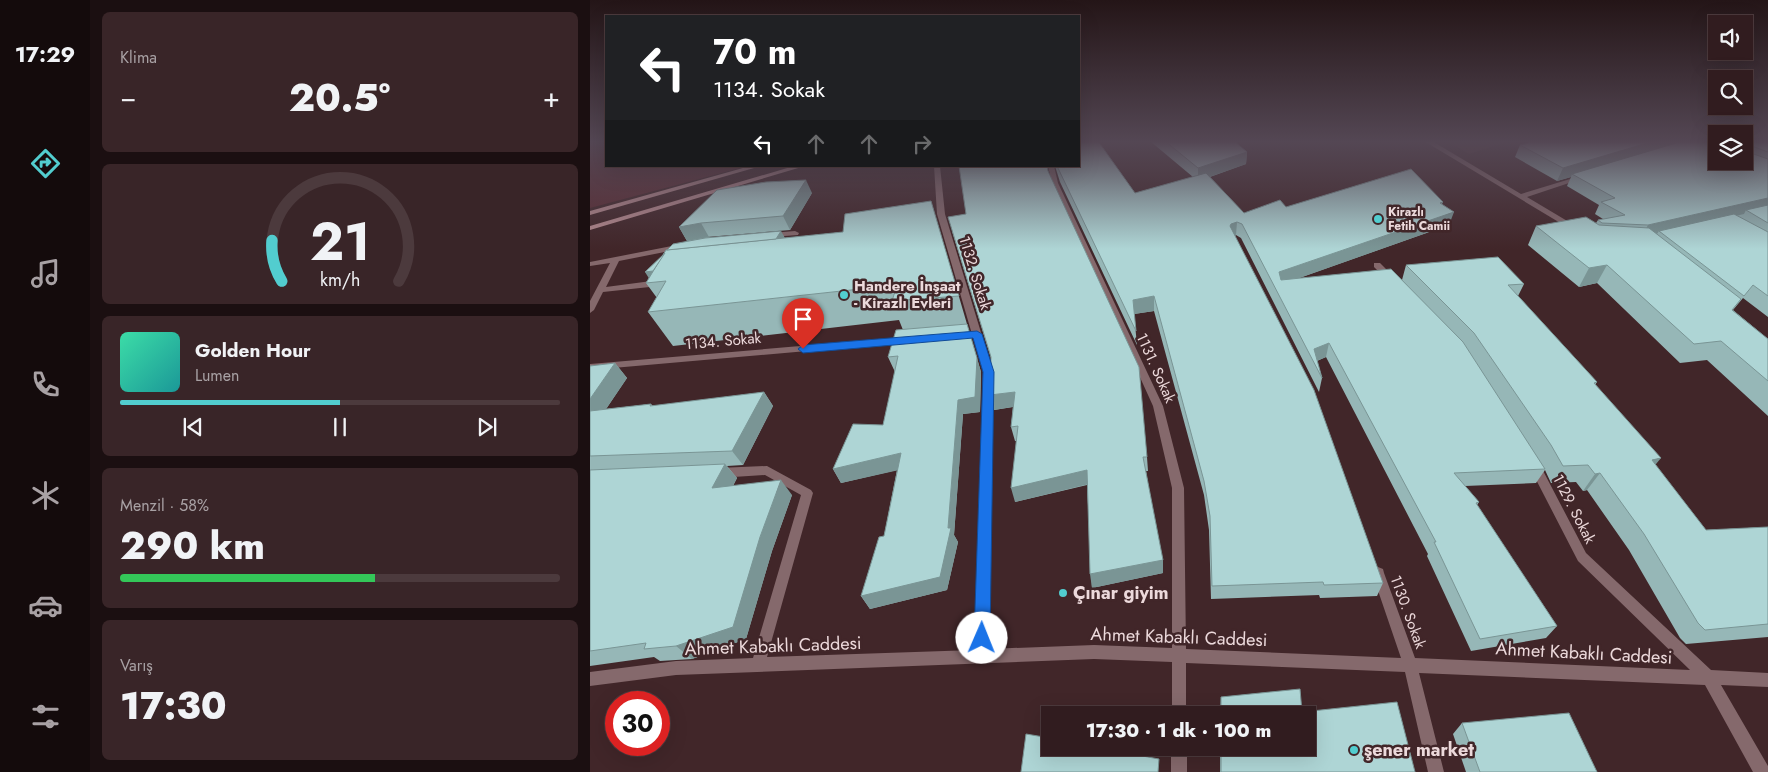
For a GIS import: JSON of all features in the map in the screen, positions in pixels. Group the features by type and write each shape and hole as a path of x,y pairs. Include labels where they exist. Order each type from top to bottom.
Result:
{"main road":[{"path":"590,214 719,177"},
{"path":"590,228 764,177"}],"street":[{"name":"1132. Sokak","path":"938,177 941,214 972,334 988,372 981,657"},
{"name":"1131. Sokak","path":"1053,177 1158,406 1178,488 1179,706"},
{"path":"1488,177 1585,234"},
{"path":"1520,196 1585,177"},
{"path":"766,236 794,233"},
{"path":"590,264 690,245"},
{"path":"590,310 602,290 616,258"},
{"path":"1378,265 1397,286"},
{"path":"602,290 671,281"},
{"name":"1134. Sokak","path":"590,368 918,339"},
{"name":"1129. Sokak","path":"1530,458 1582,557 1710,678 1762,772"},
{"path":"708,473 766,470 806,493 758,666"},
{"name":"1130. Sokak","path":"1374,562 1410,664 1436,772"},
{"name":"Ahmet Kabaklı Caddesi","path":"590,679 676,668 1094,652 1768,680"},
{"path":"1179,756 1179,772"}],"shaded area":[{"path":"590,177 707,177 590,208"}],"building":[{"path":"961,177 1051,177 1139,367 1147,457 1143,457 1163,560 1090,574 1087,470 1011,488 1018,426 1011,427 1015,392 990,395 991,357 948,217 966,214"},
{"path":"1062,177 1124,177 1135,193 1192,177 1210,177 1244,213 1280,200 1286,207 1385,177 1419,177 1443,202 1440,203 1454,212 1279,272 1281,280 1391,269 1463,342 1545,469 1454,473 1479,502 1476,503 1557,626 1480,639 1434,542 1436,542 1329,343 1314,349 1322,378 1242,224 1237,222 1230,226 1314,390 1383,583 1324,585 1323,582 1212,586 1210,516 1204,481 1154,296 1133,300 1136,331"},
{"path":"1577,177 1768,177 1768,198 1648,225 1602,223 1598,220 1625,215 1601,202 1615,198"},
{"path":"806,180 783,216 701,223 679,227 717,190 766,182"},
{"path":"931,201 959,296 892,301 897,285 648,312 666,281 646,283 666,250 843,232 845,214"},
{"path":"1768,205 1768,223 1746,210"},
{"path":"1734,214 1768,232 1768,296 1753,285 1744,296 1659,231"},
{"path":"1586,217 1599,225 1649,228 1741,299 1732,310 1768,339 1768,381 1721,341 1694,344 1607,265 1589,268 1536,226"},
{"path":"781,231 776,239 667,250 673,244 705,238"},
{"path":"665,253 653,271 645,272"},
{"path":"1498,257 1524,284 1508,285 1597,382 1594,383 1661,458 1652,460 1706,530 1768,527 1768,624 1705,630 1698,623 1644,534 1600,473 1595,474 1588,465 1563,466 1551,445 1474,333 1406,265"},
{"path":"967,324 977,358 975,397 958,400 948,528 951,528 940,577 861,596 879,537 884,536 901,453 833,469 853,424 883,425 898,356 888,357 896,330"},
{"path":"615,363 590,399 590,366"},
{"path":"764,392 732,451 590,456 590,411 651,404 650,406"},
{"path":"725,464 712,488 781,480 760,537 733,627 676,646 644,649 646,643 590,651 590,470"},
{"path":"1300,689 1301,706 1221,706 1221,697"},
{"path":"1397,702 1415,772 1221,772 1221,756 1316,756 1316,711"},
{"path":"1569,713 1597,772 1480,772 1462,723"},
{"path":"1026,734 1041,736 1041,756 1142,756 1159,759 1158,772 1021,772"}],"place":[{"name":"Kirazlı Fetih Camii","path":"1378,219"},
{"name":"Handere İnşaat - Kirazlı Evleri","path":"844,295"},
{"name":"Çınar giyim","path":"1063,593"},
{"name":"şener market","path":"1354,750"}],"route":[{"path":"803,349 977,334 988,372 982,638"}]}
